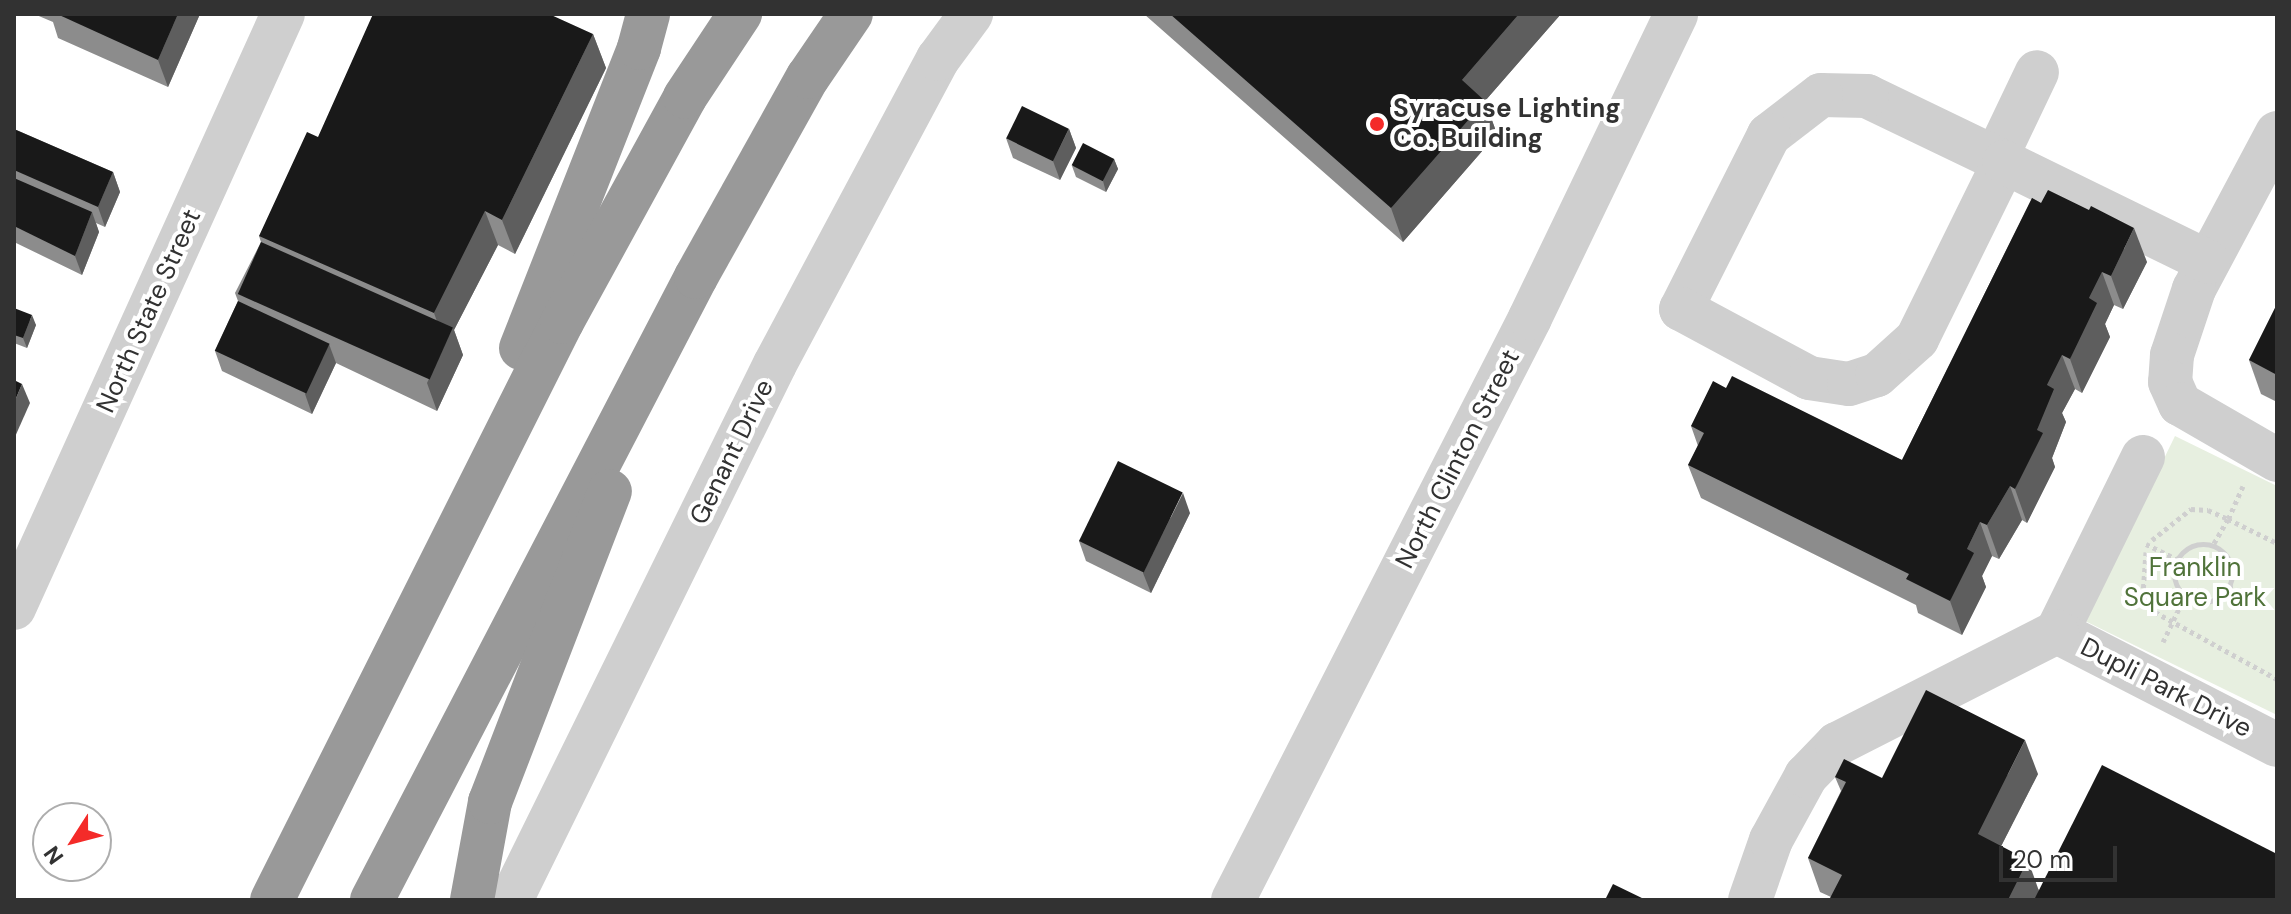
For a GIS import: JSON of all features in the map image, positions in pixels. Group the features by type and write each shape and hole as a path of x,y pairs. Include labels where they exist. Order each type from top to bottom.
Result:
{"highway":[{"path":"427,587 634,63 648,14"},
{"path":"272,900 427,587 656,150 740,14"},
{"path":"372,900 696,277 808,77 851,14"},
{"path":"472,900 490,802 696,277"}],"street":[{"name":"North State Street","path":"14,608 283,14"},
{"name":"Genant Drive","path":"511,900 775,364 938,59 971,14"},
{"name":"North Clinton Street","path":"1233,900 1530,318 1676,14"},
{"path":"2037,72 2000,160 1917,339 1899,361 1877,375 1849,384 1809,378 1681,309 1769,135 1821,95 1867,96 2000,160 2208,262"},
{"path":"2268,456 2180,404 2170,382 2172,355 2208,262 2277,133"},
{"name":"Dupli Park Drive","path":"2143,457 2057,632 2277,745"},
{"path":"1750,900 1771,840 1806,776 1837,744 2057,632"}],"path":[{"path":"2213,545 2268,456"},
{"path":"2277,543 2228,519 2191,509 2172,520 2148,545 2143,594 2171,625 2277,679"},
{"path":"2197,544 2213,545 2228,558 2229,586 2223,595 2204,602 2178,588 2174,569 2182,552 2197,544"},
{"path":"2229,586 2253,598"}],"green space":[{"name":"Franklin Square Park","path":"2175,436 2277,486 2277,715 2085,621"}],"building":[{"path":"57,14 178,14 158,60"},
{"path":"373,14 549,14 593,34 502,220 485,211 434,313 259,236 307,132 318,137"},
{"name":"Syracuse Lighting Co. Building","path":"1170,14 1519,14 1462,80 1485,101 1391,208"},
{"path":"1022,106 1069,129 1053,161 1006,138"},
{"path":"14,129 113,172 98,207 14,170"},
{"path":"1083,143 1114,159 1103,181 1072,165"},
{"path":"14,178 92,212 75,256 14,226"},
{"path":"2048,190 2089,210 2091,206 2134,228 2111,276 2102,272 2089,298 2097,303 2070,359 2062,355 2047,385 2054,389 2037,430 2043,433 2015,489 2010,486 1987,525 1980,522 1967,549 1974,553 1950,601 1906,579 1909,574 1688,465 1704,433 1691,426 1713,381 1726,388 1732,376 1902,460 2032,198 2041,203"},
{"path":"261,242 453,327 430,379 238,294"},
{"path":"238,301 330,344 306,394 215,351"},
{"path":"2277,304 2277,375 2249,360"},
{"path":"14,308 32,315 23,338 14,335"},
{"path":"14,380 22,384 14,403"},
{"path":"1118,461 1183,493 1144,573 1079,541"},
{"path":"1926,690 2025,740 1978,834 2028,860 2008,900 1829,900 1842,875 1808,858 1846,782 1835,777 1844,759 1882,778"},
{"path":"2102,765 2277,854 2277,900 2034,900"},
{"path":"1613,884 1646,900 1605,900"}],"place":[{"name":"Syracuse Lighting Co. Building","path":"1377,124"}]}
